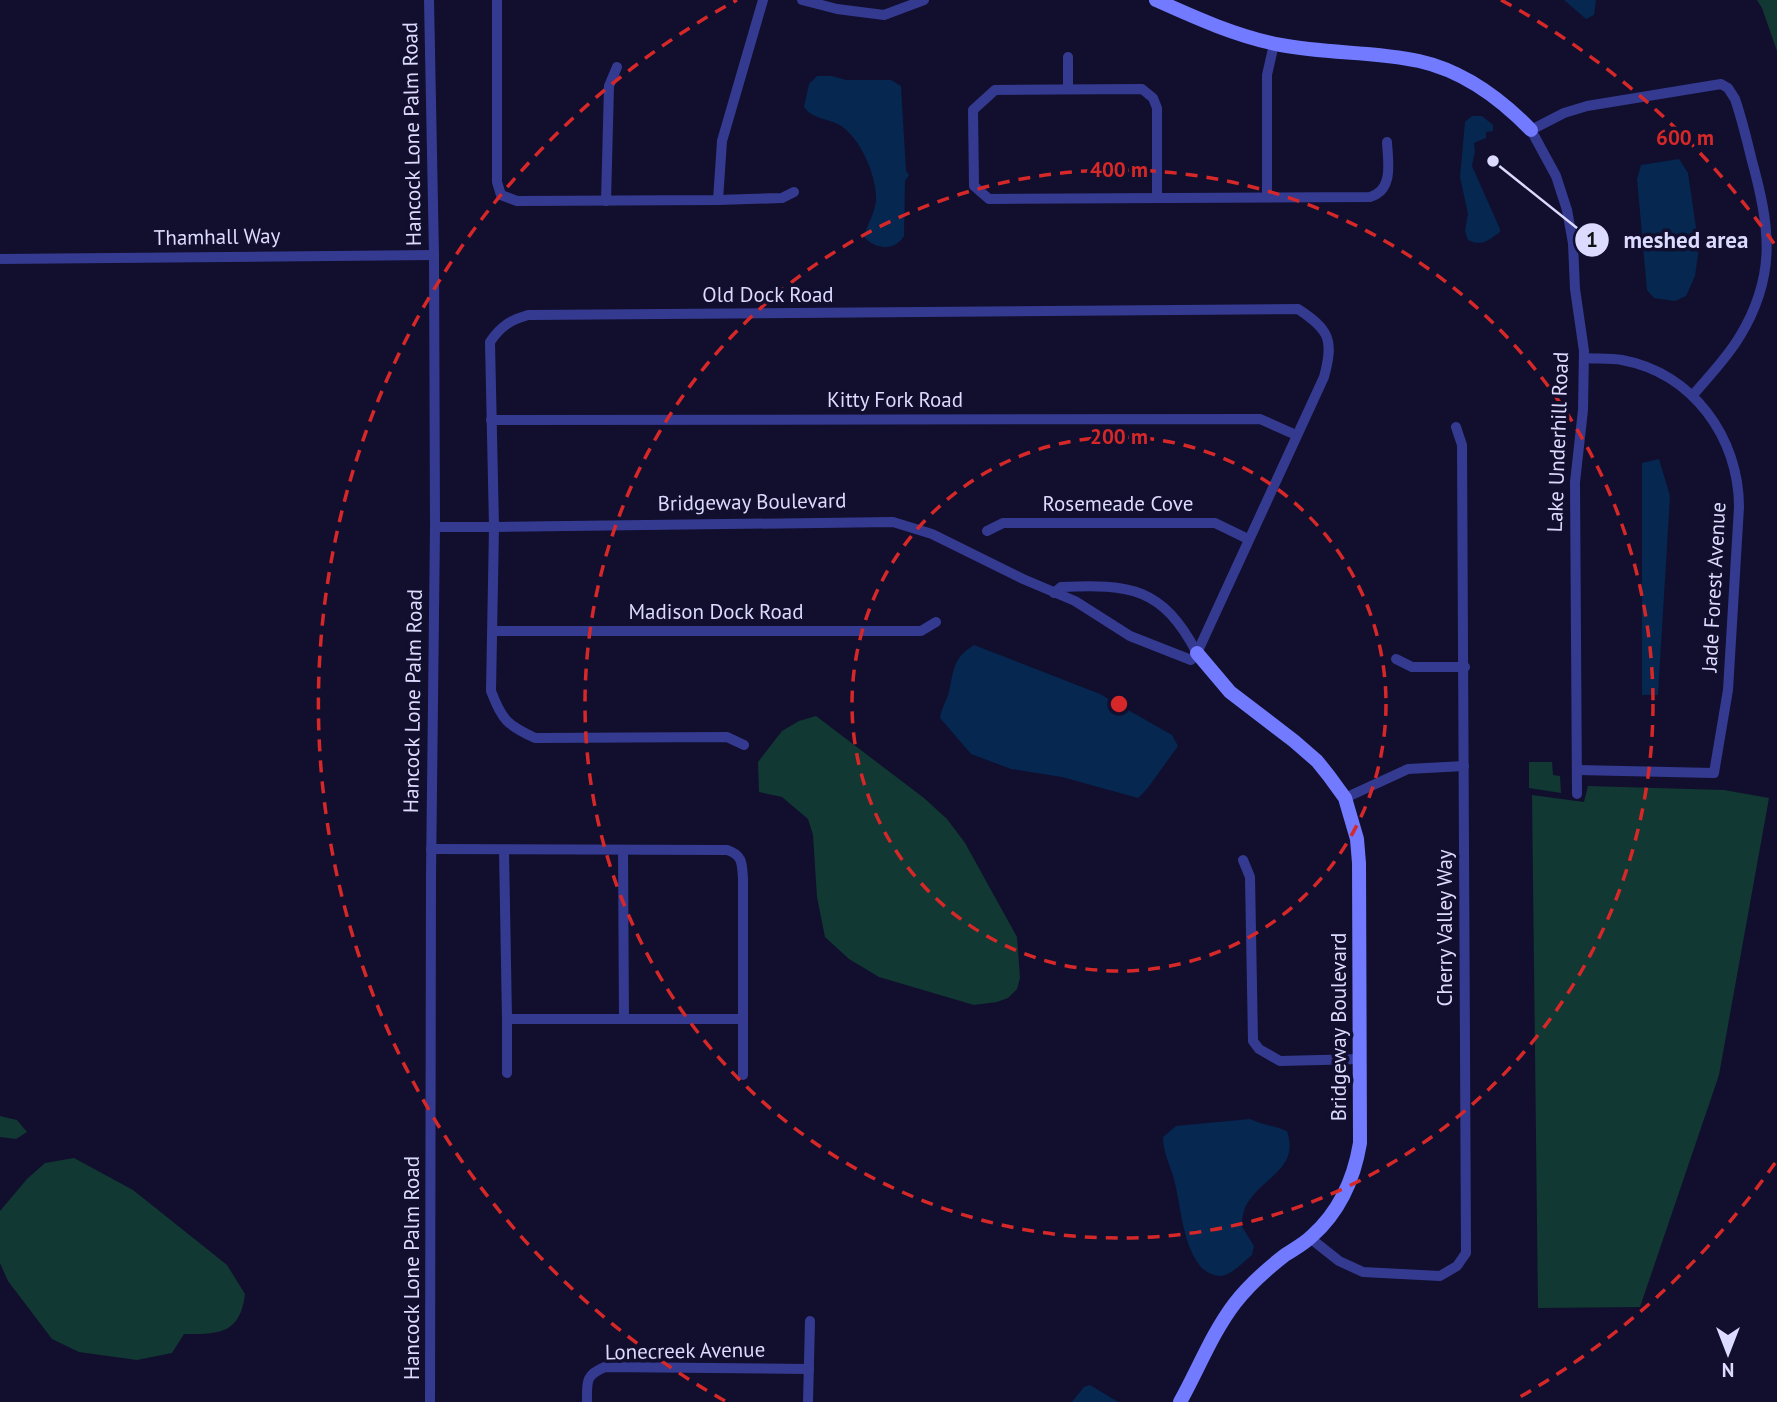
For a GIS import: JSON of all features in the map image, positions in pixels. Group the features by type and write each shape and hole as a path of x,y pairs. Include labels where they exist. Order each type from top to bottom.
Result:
{"street":[{"name":"Hancock Lone Palm Road","path":"429,0 435,527 431,849 430,1402"},
{"path":"497,0 497,182 501,195 517,201 718,200 782,198 793,192"},
{"path":"718,200 722,141 763,0"},
{"path":"802,0 837,9 884,15 924,0"},
{"name":"Lake Underhill Road","path":"1156,0 1203,22 1274,44 1335,53 1393,57 1431,64 1457,74 1481,87 1513,111 1531,130 1556,176 1567,210 1573,243 1575,289 1584,358 1583,410 1575,482 1577,794"},
{"path":"1267,197 1267,75 1274,44"},
{"path":"1068,57 1068,89"},
{"path":"606,201 609,86 617,67"},
{"path":"1531,130 1564,113 1595,104 1717,84 1731,91 1763,200 1767,224 1767,257 1760,292 1749,321 1729,353 1693,395"},
{"path":"1157,198 1157,108 1153,98 1142,89 995,90 973,110 974,186 989,199 1157,198 1267,197 1376,195 1387,182 1387,142"},
{"name":"Thamhall Way","path":"0,259 434,255"},
{"name":"Old Dock Road","path":"744,745 727,737 535,738 516,729 499,714 491,691 494,527 490,342 499,328 514,319 528,315 1298,309 1315,320 1328,338 1330,353 1324,377 1197,653"},
{"name":"Jade Forest Avenue","path":"1577,770 1714,773 1729,681 1740,499 1729,449 1717,425 1693,395 1657,372 1623,360 1584,358"},
{"name":"Kitty Fork Road","path":"491,420 1260,419 1296,435"},
{"name":"Cherry Valley Way","path":"1310,1238 1339,1261 1363,1272 1440,1276 1457,1266 1466,1252 1465,667 1462,446 1456,427"},
{"name":"Bridgeway Boulevard","path":"435,527 893,522 932,534 1075,601 1130,636 1191,660 1197,653"},
{"name":"Rosemeade Cove","path":"987,531 1003,523 1215,523 1248,539"},
{"name":"Bridgeway Boulevard","path":"1054,593 1061,587 1125,588 1149,596 1162,604 1185,631 1197,653 1230,692 1317,761 1345,798 1357,839 1361,1059 1360,1143 1357,1160 1341,1200 1328,1219 1310,1238 1254,1281 1234,1304 1181,1399"},
{"name":"Madison Dock Road","path":"494,631 921,631 936,622"},
{"path":"1396,659 1412,667 1465,667"},
{"path":"1345,798 1408,769 1464,766"},
{"path":"431,849 727,850 736,853 741,858 743,1075"},
{"path":"504,849 507,1073"},
{"path":"623,849 624,1019"},
{"path":"1243,860 1250,877 1253,1041 1258,1049 1280,1061 1361,1059"},
{"path":"507,1019 743,1019"},
{"path":"808,1402 810,1321"},
{"name":"Lonecreek Avenue","path":"587,1402 587,1382 593,1372 605,1367 809,1369"}],"green space":[{"path":"1757,0 1777,0 1777,51 1762,8"},
{"path":"816,716 924,798 947,819 965,843 1017,937 1020,978 1017,989 1008,998 974,1005 879,977 849,959 825,937 817,897 813,835 808,819 782,797 759,792 758,762 782,731 799,721"},
{"path":"1529,762 1552,762 1553,775 1560,776 1561,793 1529,788"},
{"path":"1588,786 1724,790 1769,798 1719,1075 1640,1307 1538,1308 1532,795 1584,802"},
{"path":"0,1116 17,1120 27,1132 16,1139 0,1137"},
{"path":"74,1158 133,1190 227,1265 245,1294 238,1318 232,1325 207,1334 184,1334 172,1353 137,1360 79,1352 52,1339 8,1281 0,1263 0,1211 27,1179 45,1163"}],"water":[{"path":"1564,0 1596,0 1594,15 1586,19"},
{"path":"817,76 846,80 891,80 901,86 906,171 909,175 905,181 904,236 895,245 879,246 864,237 875,205 876,190 860,147 838,124 815,116 804,107 809,84"},
{"path":"1472,116 1482,116 1493,125 1493,131 1486,132 1486,138 1474,143 1472,166 1500,232 1481,243 1468,240 1465,231 1468,214 1460,177 1465,122"},
{"path":"1679,159 1688,173 1699,248 1695,276 1686,296 1675,301 1654,298 1647,290 1637,179 1641,165"},
{"path":"1659,459 1670,496 1658,695 1642,695 1642,463"},
{"path":"974,645 1100,694 1172,735 1178,746 1138,798 1062,777 1011,769 971,754 940,718 958,660"},
{"path":"1250,1119 1287,1131 1290,1144 1288,1154 1278,1171 1254,1194 1245,1209 1241,1225 1254,1246 1252,1255 1229,1273 1218,1276 1200,1266 1188,1244 1163,1137 1176,1126"},
{"path":"1090,1385 1118,1402 1072,1402 1084,1387"}],"place":[{"name":"meshed area","path":"1493,161"}]}
